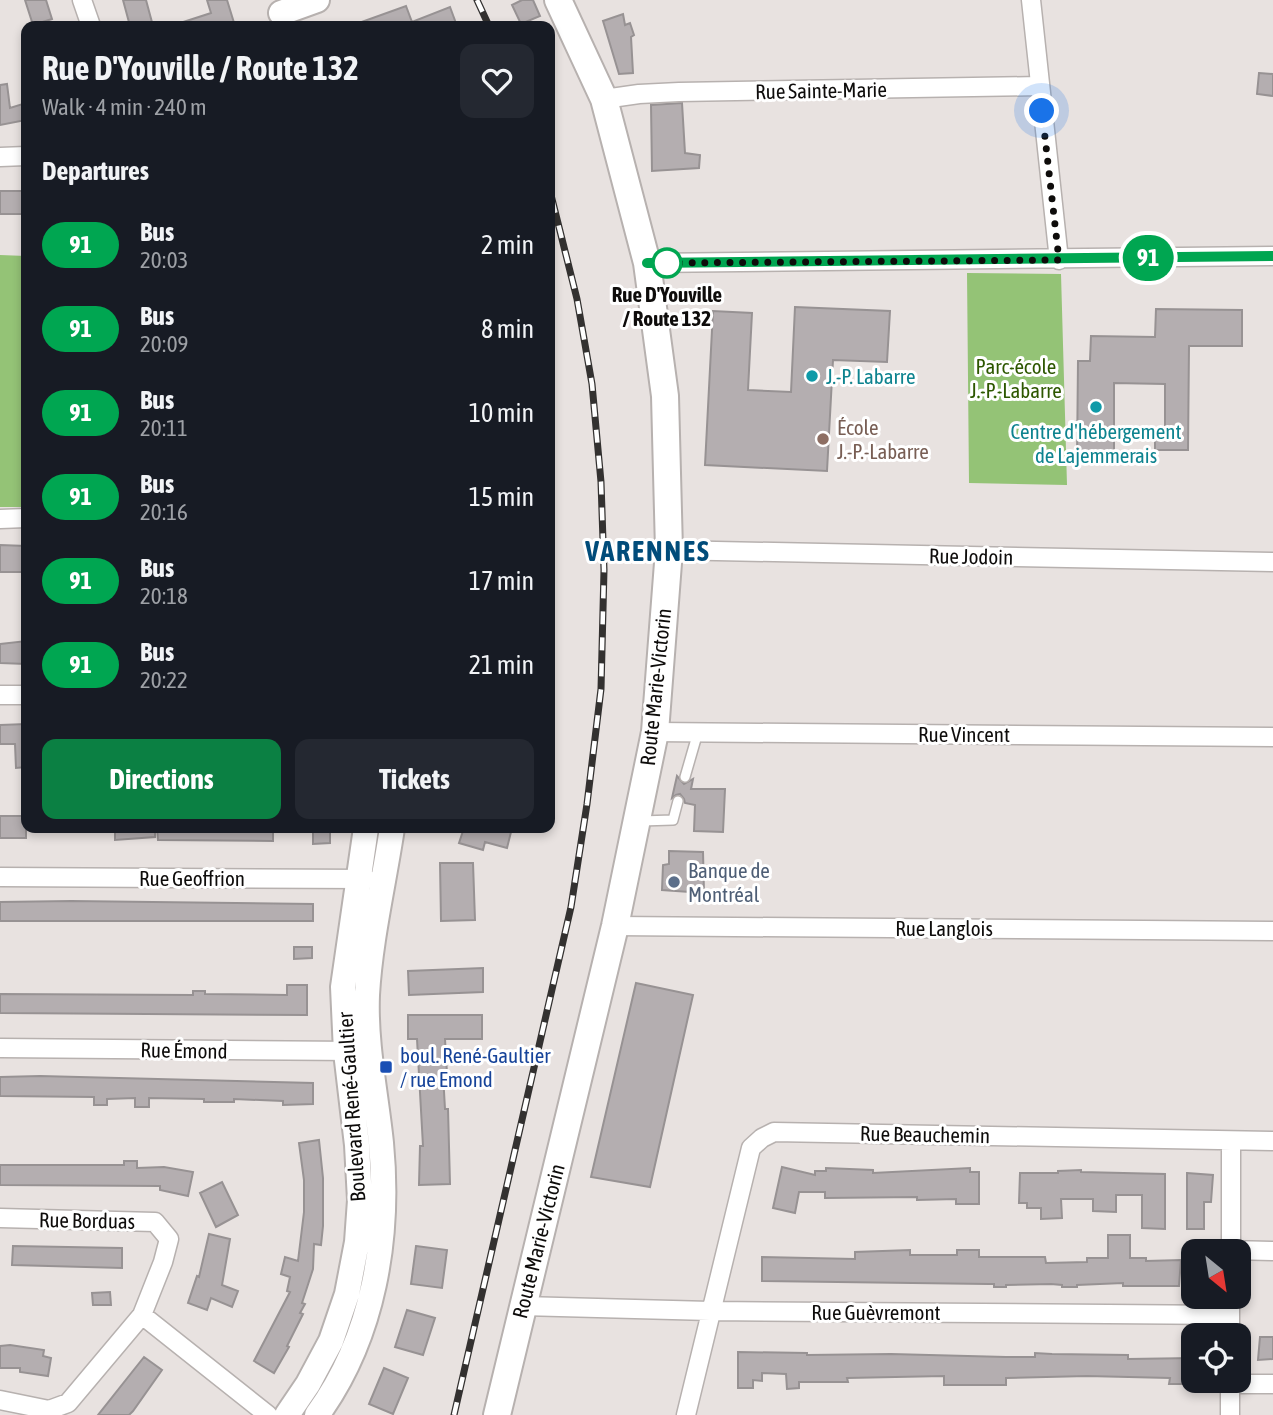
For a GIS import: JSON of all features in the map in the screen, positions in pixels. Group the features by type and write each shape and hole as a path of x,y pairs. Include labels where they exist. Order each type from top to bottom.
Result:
{"main road":[{"name":"Route Marie-Victorin","path":"497,1415 615,926 654,732 669,550 665,396 647,263 604,99 558,0"}],"street":[{"path":"82,0 89,21"},
{"path":"1031,0 1059,260"},
{"name":"Rue Sainte-Marie","path":"604,99 679,92 1039,86"},
{"path":"0,156 21,156"},
{"path":"647,263 1273,256"},
{"path":"0,519 21,518"},
{"name":"Rue Jodoin","path":"669,550 1273,562"},
{"path":"0,695 21,695"},
{"name":"Rue Vincent","path":"654,732 1273,737"},
{"name":"Boulevard René-Gaultier","path":"317,1415 349,1360 371,1302 381,1248 381,1144 343,988 365,833"},
{"name":"Boulevard René-Gaultier","path":"287,1415 308,1384 331,1341 347,1294 357,1242 360,1200 357,1050 391,833"},
{"name":"Rue Geoffrion","path":"0,877 385,879"},
{"name":"Rue Langlois","path":"615,926 1273,931"},
{"name":"Rue Émond","path":"0,1048 357,1050"},
{"name":"Rue Beauchemin","path":"686,1415 751,1148 774,1132 1273,1141"},
{"path":"1231,1141 1231,1239"},
{"name":"Rue Borduas","path":"0,1218 155,1222 169,1240 142,1315 68,1403 49,1410 0,1400"},
{"path":"1251,1251 1273,1251"},
{"name":"Rue Guèvremont","path":"522,1306 710,1311 1181,1306"},
{"path":"142,1315 268,1415"},
{"path":"1251,1383 1273,1384"},
{"path":"1230,1393 1230,1415"}],"lane":[{"path":"685,777 698,732"},
{"path":"636,822 673,820 678,801"}],"green space":[{"path":"0,255 21,256 21,507 0,507"},
{"name":"Parc-école J.-P.-Labarre","path":"967,273 1061,274 1067,485 969,483"}],"building":[{"path":"25,0 46,0 52,19 32,21"},
{"path":"123,0 146,0 152,21 129,21"},
{"path":"207,0 227,0 233,21 186,21 211,13"},
{"path":"522,0 533,0 540,16 520,21 512,5"},
{"path":"406,6 412,21 364,21"},
{"path":"450,7 455,21 415,21"},
{"path":"623,14 625,25 630,23 634,35 631,37 633,73 619,74 603,21"},
{"path":"1259,73 1273,74 1273,96 1257,94"},
{"path":"7,84 10,108 21,105 21,121 0,125 0,85"},
{"path":"682,103 685,153 700,155 699,168 652,171 651,105"},
{"path":"0,191 21,191 21,214 0,214"},
{"name":"J.-P. Labarre","path":"795,307 890,311 887,362 833,360 827,471 705,465 713,311 752,313 748,390 791,392"},
{"name":"Centre d'hébergement de Lajemmerais","path":"1156,309 1242,310 1242,346 1189,346 1188,450 1155,450 1155,431 1165,431 1165,384 1114,383 1114,460 1077,460 1078,361 1090,361 1091,336 1155,337"},
{"path":"0,545 21,546 21,572 0,572"},
{"path":"21,642 21,664 0,663 0,644"},
{"path":"21,724 21,768 16,768 15,744 0,744 0,725"},
{"path":"677,776 684,784 693,779 691,789 725,789 723,832 694,831 695,805 685,803 680,794 672,798"},
{"path":"0,816 21,816 21,833 26,833 26,838 0,838"},
{"path":"115,833 155,833 155,837 115,840"},
{"path":"157,833 273,833 273,841 158,840"},
{"path":"313,833 330,833 330,843 313,844"},
{"path":"462,833 511,833 507,848 485,842 483,850 459,843"},
{"path":"669,851 703,852 704,893 662,890 663,865 669,864"},
{"path":"440,863 473,863 475,920 441,921"},
{"path":"0,902 313,904 313,921 0,921"},
{"path":"294,947 312,947 312,958 294,959"},
{"path":"483,968 483,992 409,995 408,971"},
{"path":"636,983 693,995 650,1187 591,1177"},
{"path":"287,985 307,985 307,1015 0,1013 0,994 193,995 193,991 205,991 205,994 287,995"},
{"path":"408,1015 482,1015 482,1039 445,1039 447,1074 443,1074 445,1109 448,1109 450,1184 419,1185 420,1146 423,1146 417,1039 408,1039"},
{"path":"0,1077 313,1083 313,1104 283,1105 283,1101 234,1099 234,1102 204,1102 204,1099 149,1098 149,1107 135,1107 135,1098 107,1099 107,1105 94,1105 94,1097 0,1096"},
{"path":"319,1140 323,1178 321,1245 314,1244 313,1269 302,1303 305,1304 300,1313 303,1314 274,1373 254,1361 290,1292 287,1291 290,1277 281,1274 285,1257 298,1261 304,1212 304,1180 299,1143"},
{"path":"124,1161 137,1161 137,1168 164,1167 193,1172 188,1196 160,1190 160,1186 0,1185 0,1165 124,1165"},
{"path":"782,1167 815,1175 815,1171 826,1171 826,1168 873,1170 873,1173 970,1168 970,1172 979,1172 979,1204 956,1204 956,1199 917,1200 917,1197 825,1198 825,1192 799,1192 795,1213 773,1208"},
{"path":"1081,1170 1165,1174 1165,1229 1142,1228 1142,1195 1116,1195 1116,1212 1093,1211 1093,1199 1061,1199 1062,1218 1041,1219 1041,1208 1027,1208 1027,1203 1019,1203 1020,1173"},
{"path":"1187,1173 1213,1175 1211,1202 1204,1202 1204,1229 1187,1229"},
{"path":"222,1182 238,1215 216,1227 200,1193"},
{"path":"209,1234 230,1239 222,1285 238,1291 232,1307 211,1298 207,1310 188,1303 197,1276 199,1277"},
{"path":"1108,1235 1130,1235 1130,1258 1146,1258 1146,1261 1181,1260 1179,1286 1123,1286 1123,1283 1077,1287 1051,1284 994,1287 994,1284 762,1281 762,1257 855,1259 855,1252 910,1250 910,1255 957,1255 957,1250 979,1250 979,1257 1045,1257 1046,1263 1087,1262 1087,1258 1108,1258"},
{"path":"13,1246 122,1248 122,1268 12,1265"},
{"path":"416,1246 447,1250 442,1288 411,1284"},
{"path":"110,1292 111,1305 93,1305 92,1293"},
{"path":"407,1310 435,1318 423,1355 395,1347"},
{"path":"1260,1337 1273,1337 1273,1359 1258,1360"},
{"path":"0,1346 44,1350 43,1356 51,1358 48,1376 20,1372 20,1368 0,1368"},
{"path":"738,1352 1006,1357 1035,1357 1035,1353 1128,1355 1128,1359 1181,1358 1181,1384 1169,1384 1170,1378 1087,1376 1006,1378 1006,1385 944,1385 944,1376 847,1378 848,1382 799,1382 799,1388 787,1389 786,1374 762,1373 762,1381 753,1380 753,1388 738,1388"},
{"path":"144,1357 162,1370 133,1411 129,1415 98,1415"},
{"path":"384,1368 408,1378 393,1414 369,1404"}],"railway":[{"path":"477,0 487,21"},
{"path":"454,1415 571,907 601,689 604,570 601,482 592,384 577,299 555,211"}],"bus line":[{"name":"91","path":"647,263 1273,256"}],"place":[{"name":"Rue D'Youville / Route 132","path":"667,263"},
{"name":"J.-P. Labarre","path":"812,376"},
{"name":"Centre d'hébergement de Lajemmerais","path":"1096,407"},
{"name":"École J.-P.-Labarre","path":"823,439"},
{"name":"Banque de Montréal","path":"674,882"},
{"name":"boul. René-Gaultier / rue Emond","path":"386,1067"}],"district":[{"name":"VARENNES","path":"648,551"}],"route":[{"path":"667,263 1059,260 1042,111"}]}
